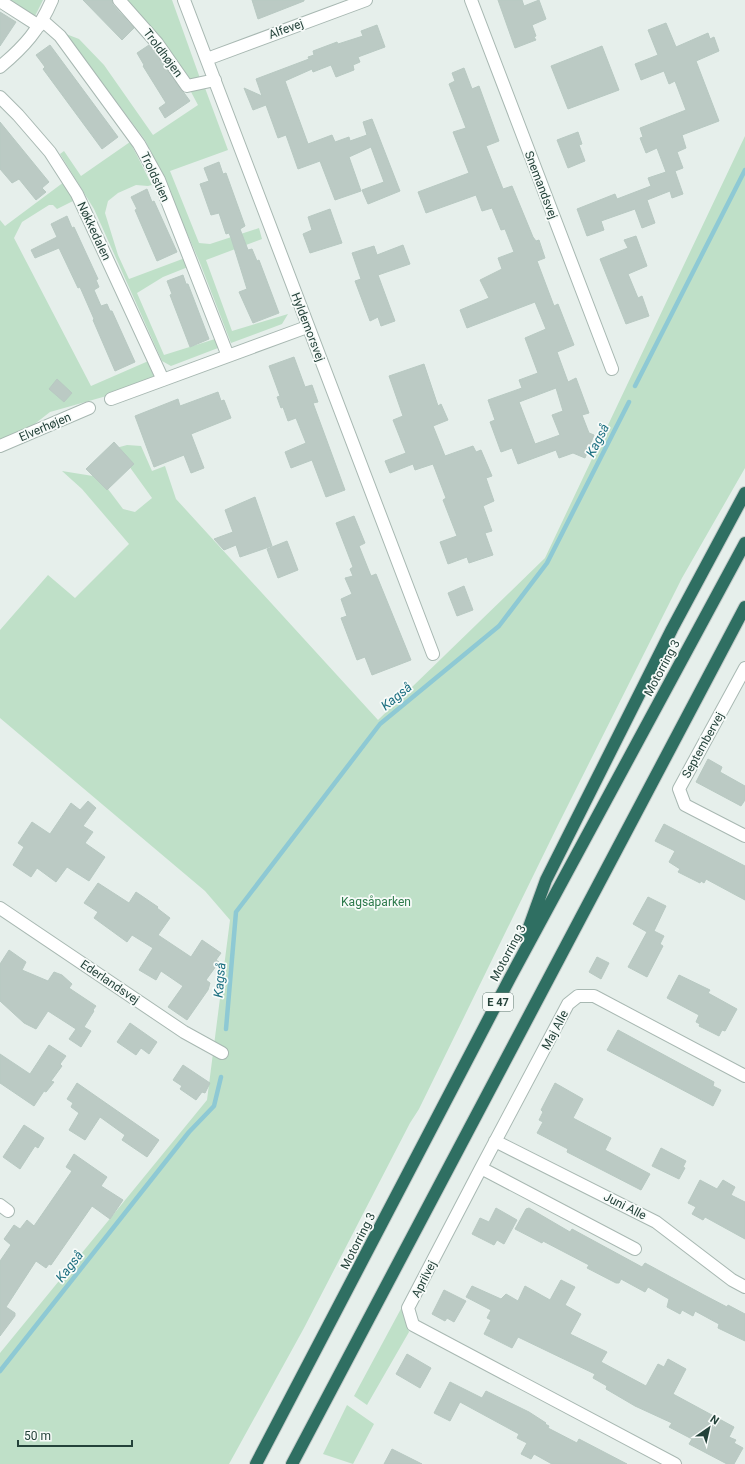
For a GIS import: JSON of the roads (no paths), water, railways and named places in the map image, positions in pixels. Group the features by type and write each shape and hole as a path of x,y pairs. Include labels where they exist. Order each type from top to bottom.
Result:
{"highway":[{"path":"510,978 546,880 672,629 745,493"},
{"name":"Motorring 3","path":"256,1464 510,978 745,543"},
{"name":"E 47","path":"292,1464 745,607"}],"street":[{"path":"0,0 41,24"},
{"path":"0,67 28,42 41,24 52,0"},
{"name":"Troldhøjen","path":"119,0 158,43 187,86 215,80"},
{"name":"Hyldemorsvej","path":"184,0 432,654"},
{"name":"Alfevej","path":"207,59 366,0"},
{"name":"Snemandsvej","path":"471,0 612,369"},
{"name":"Troldstien","path":"41,24 60,36 139,144 159,180 228,356"},
{"name":"Nøkkedalen","path":"0,97 18,115 50,152 77,194 163,380"},
{"path":"112,398 308,327"},
{"name":"Elverhøjen","path":"0,446 90,408"},
{"name":"Septembervej","path":"745,668 679,789 686,805 745,836"},
{"name":"Ederlandsvej","path":"1,912 184,1032 222,1054"},
{"name":"Maj Alle","path":"481,1168 568,1004 578,996 594,996 745,1076"},
{"name":"Juni Alle","path":"495,1141 656,1222 732,1280 745,1287"},
{"path":"481,1168 635,1249"},
{"name":"Aprilvej","path":"481,1168 408,1308 413,1325 675,1464"}],"waterway":[{"name":"Kagså","path":"635,386 745,170"},
{"name":"Kagså","path":"226,1029 236,912 380,724 499,626 547,563 629,402"},
{"name":"Kagså","path":"0,1371 189,1132 214,1106 221,1077"}],"park label":[{"name":"Kagsåparken","path":"376,902"}]}
